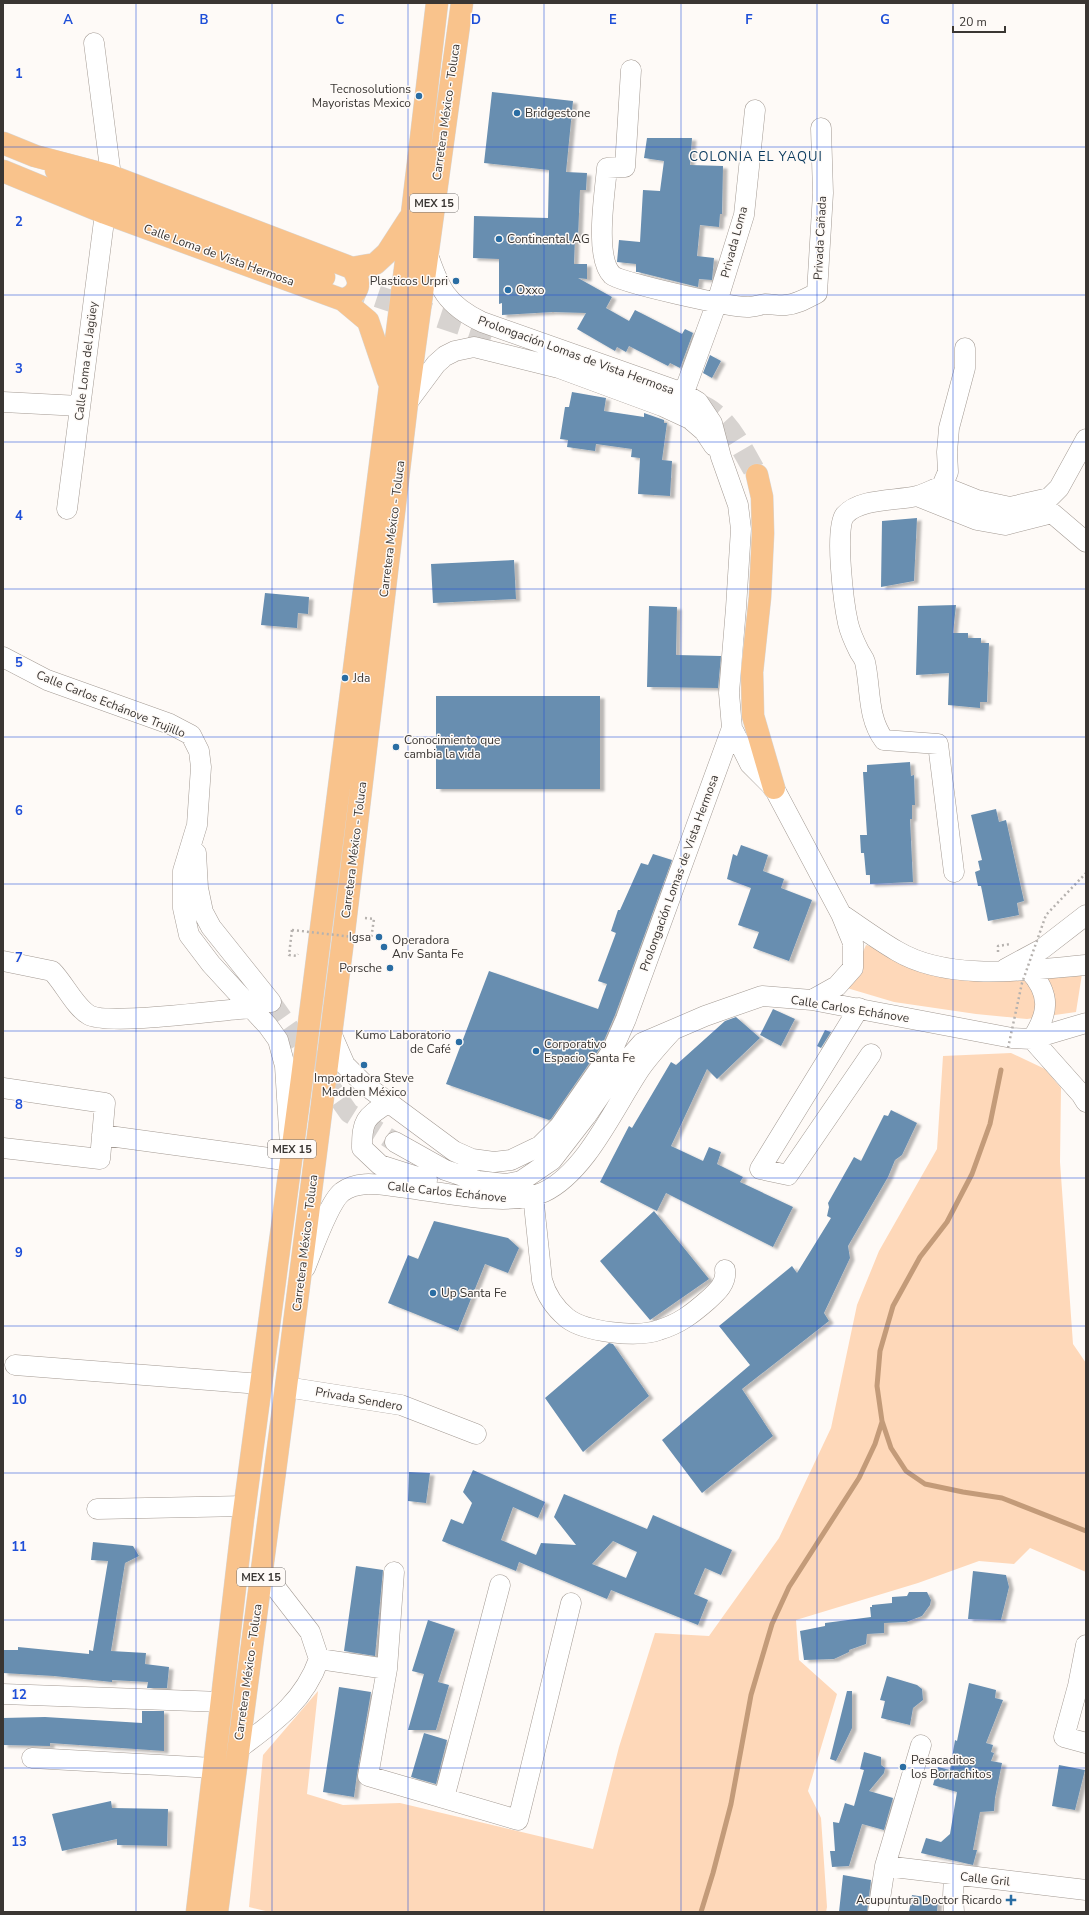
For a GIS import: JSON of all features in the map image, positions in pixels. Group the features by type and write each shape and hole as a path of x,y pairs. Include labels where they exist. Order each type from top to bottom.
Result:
{"main road":[{"name":"Carretera México - Toluca","path":"197,1912 245,1506 291,1161 412,214 437,3"},
{"name":"Carretera México - Toluca","path":"217,1912 300,1281 407,403 462,3"},
{"name":"Calle Loma de Vista Hermosa","path":"3,143 35,156 111,176 347,285 368,321 390,385"},
{"path":"35,156 77,183 347,285"},
{"name":"Calle Loma de Vista Hermosa","path":"3,171 105,213 347,285"},
{"name":"Calle Loma de Vista Hermosa","path":"347,285 375,264 386,253 412,214"},
{"path":"756,475 762,497 763,533 760,597 752,672 753,716 774,788"},
{"path":"221,1873 231,1912"}],"street":[{"path":"94,43 111,176"},
{"path":"631,70 625,168 607,168 601,241 604,259 612,274 626,282 717,302 676,412"},
{"name":"Privada Loma","path":"717,302 744,214 755,110"},
{"name":"Privada Cañada","path":"717,302 748,307 765,304 787,305 803,301 817,293 823,193 821,128"},
{"name":"Calle Loma del Jagüey","path":"67,509 105,213"},
{"name":"Prolongación Lomas de Vista Hermosa","path":"427,252 440,289 464,314 482,322 683,393 698,402 712,423 721,457 738,505 741,529 729,693 732,728 750,764 774,788 841,914 898,952 938,967 998,973 1086,966"},
{"path":"474,347 470,342 469,336 471,330 482,322"},
{"name":"Prolongación Lomas de Vista Hermosa","path":"407,403 436,364 445,356 455,351 474,347 559,368 676,412 690,419 704,431 721,457"},
{"path":"940,506 942,486 948,472 947,452 949,428 965,368 965,348"},
{"path":"3,402 80,406"},
{"path":"954,872 938,744 884,740 876,729 869,699 865,660 859,652 848,624 840,558 840,529 844,516 858,506 892,499 917,496 942,486 977,500 1010,507 1049,498 1059,488 1086,439"},
{"path":"917,496 977,520 1005,525 1052,513 1086,542"},
{"name":"Calle Carlos Echánove Trujillo","path":"3,657 47,680 170,724 191,735 198,751 201,767 196,824 183,871 183,908 189,935 211,964 268,1026 278,1040 285,1066 291,1161"},
{"name":"Prolongación Lomas de Vista Hermosa","path":"388,1103 454,1151 472,1160 494,1162 511,1160 540,1146 560,1126 612,1051 626,1019 732,728"},
{"path":"196,824 198,888 203,912 211,927 271,1002"},
{"path":"812,1000 837,986 853,968 853,943 841,914"},
{"path":"998,973 1042,949 1086,915"},
{"path":"3,961 52,970 82,1010 98,1019 143,1018 250,1008"},
{"path":"1029,970 1038,980 1044,992 1046,1005 1043,1018 1032,1039 1081,1094 1086,1102"},
{"name":"Calle Carlos Echánove","path":"300,1281 326,1217 342,1192 365,1183 422,1189 470,1197 515,1199 543,1193 556,1185 579,1164 641,1067 674,1029 762,996 812,1000 992,1035 1032,1039 1086,1023"},
{"path":"859,1008 760,1169 788,1175 871,1054"},
{"path":"395,1142 445,1170 478,1181 506,1184 521,1181 552,1160 586,1116 614,1075 642,1043 674,1029"},
{"path":"331,1033 345,1065 365,1085 388,1103 372,1112 362,1127 362,1148 380,1165 417,1178 440,1183 470,1197"},
{"path":"3,1088 105,1104 100,1159 3,1148"},
{"path":"102,1135 291,1161"},
{"path":"533,1195 542,1280 545,1291 556,1308 568,1319 592,1328 623,1334 658,1331 687,1318 718,1291 726,1278 725,1270"},
{"path":"15,1365 261,1384"},
{"name":"Privada Sendero","path":"286,1387 401,1405 476,1434"},
{"path":"97,1509 245,1506"},
{"path":"238,1749 276,1721 292,1704 308,1683 319,1659 310,1632 262,1570"},
{"path":"394,1572 387,1669 368,1776 518,1820 571,1603"},
{"path":"444,1798 500,1585"},
{"path":"1086,1645 1078,1686 1064,1737 1086,1743"},
{"path":"319,1659 387,1669"},
{"path":"3,1694 222,1702"},
{"path":"878,1912 885,1866 921,1745"},
{"path":"32,1758 214,1768"},
{"name":"Calle Gril","path":"885,1866 1086,1890"},
{"path":"954,1875 952,1897 954,1912"}],"path":[{"path":"1008,1048 1022,983 1046,915 1086,874"},
{"path":"298,948 298,956 289,955 292,930 371,939"}],"shaded area":[{"path":"866,945 1008,981 1082,974 1076,1012 1027,1019 976,1014 894,1002 847,988"},
{"path":"1011,1053 1045,1069 1061,1088 1060,1162 1073,1344 1086,1363 1086,1572 1030,1548 1014,1564 979,1561 918,1583 796,1620 799,1660 837,1694 808,1791 821,1818 827,1907 826,1912 270,1912 249,1907 263,1755 318,1691 307,1794 343,1805 400,1803 593,1849 619,1747 655,1633 709,1636 779,1538 831,1428 857,1305 879,1251 937,1149 943,1056"}],"building":[{"path":"492,92 573,101 566,172 587,173 586,190 580,190 578,237 575,237 574,264 587,264 587,279 578,278 612,297 606,308 629,321 635,310 682,334 685,329 693,333 680,368 670,363 668,366 629,346 626,352 617,347 615,351 577,329 586,313 553,312 502,315 502,303 499,304 499,259 473,258 474,216 548,218 549,170 484,163"},
{"path":"647,138 692,138 690,165 723,166 722,214 720,214 719,227 700,225 697,256 714,258 712,280 699,279 698,287 636,272 636,264 617,262 619,240 640,242 643,190 660,191 664,161 644,158"},
{"path":"710,355 721,361 712,378 703,373"},
{"path":"572,392 606,398 604,411 644,417 644,413 664,420 664,423 667,423 662,460 672,461 670,496 638,494 640,458 631,457 632,449 596,444 595,451 567,447 568,440 560,439 565,407 569,407"},
{"path":"917,518 914,581 881,587 882,521"},
{"path":"514,560 516,599 433,603 431,564"},
{"path":"265,593 309,597 308,614 298,613 297,628 261,625"},
{"path":"956,605 953,633 968,633 968,638 981,638 981,643 989,643 987,702 980,702 980,708 948,705 949,673 916,675 918,606"},
{"path":"649,606 677,607 676,655 721,656 718,688 647,687"},
{"path":"436,696 600,696 600,789 436,789"},
{"path":"910,762 911,776 914,775 915,805 912,805 912,819 910,819 913,882 870,884 870,875 866,875 864,853 861,853 860,835 867,835 863,772 867,772 867,765"},
{"path":"996,809 999,822 1006,820 1024,901 1017,903 1019,915 988,921 981,886 978,886 975,872 980,870 978,861 982,860 971,815"},
{"path":"741,845 768,855 763,871 784,879 781,888 812,900 789,961 753,948 759,932 738,925 751,888 727,879 733,854 737,856"},
{"name":"Corporativo Espacio Santa Fe","path":"653,854 672,860 615,1015 602,1045 551,1119 549,1120 446,1084 489,971 598,1009 607,984 598,981 616,933 611,931 618,910 620,910 641,863 648,865"},
{"path":"773,1009 795,1019 781,1046 760,1035"},
{"path":"736,1017 760,1038 717,1079 707,1069 671,1146 703,1161 709,1147 721,1152 717,1164 743,1177 740,1182 793,1207 773,1247 666,1193 657,1211 600,1182 629,1126 632,1128 671,1062 676,1065 725,1021"},
{"path":"825,1030 831,1032 821,1048 817,1046"},
{"path":"891,1110 917,1123 902,1155 895,1160 888,1177 848,1246 850,1258 824,1313 829,1321 742,1389 773,1436 702,1493 662,1440 750,1365 719,1326 792,1266 797,1273 831,1218 827,1216 829,1207 828,1203 854,1157 861,1161 884,1115 888,1116"},
{"path":"654,1211 709,1279 650,1320 600,1261"},
{"path":"434,1221 508,1238 519,1248 508,1273 485,1264 458,1331 388,1303 408,1255 418,1259"},
{"path":"609,1343 613,1344 649,1396 583,1452 545,1398"},
{"path":"473,1470 545,1502 538,1518 513,1507 501,1540 536,1555 541,1543 576,1545 554,1517 564,1494 647,1529 653,1515 732,1550 721,1575 705,1568 694,1594 708,1600 698,1625 611,1590 607,1599 519,1562 516,1571 442,1541 451,1519 463,1524 472,1503 463,1492","holes":["613,1541 637,1552 626,1578 592,1564"]},
{"path":"409,1472 430,1473 426,1503 408,1501"},
{"path":"93,1542 133,1546 139,1556 125,1563 111,1651 146,1653 145,1664 169,1667 167,1688 147,1688 148,1682 112,1680 112,1682 54,1676 3,1673 3,1650 18,1650 18,1647 89,1654 89,1650 93,1651 108,1561 91,1560"},
{"path":"356,1566 383,1570 375,1656 344,1651"},
{"path":"973,1571 1006,1575 1009,1587 1001,1620 968,1619"},
{"path":"909,1592 927,1592 931,1600 930,1605 922,1616 906,1622 884,1623 884,1633 867,1634 866,1644 849,1650 849,1652 834,1659 804,1660 800,1631 825,1626 825,1623 871,1617 870,1607 872,1607 872,1605 892,1603 892,1597 907,1596"},
{"path":"428,1620 455,1629 438,1682 449,1685 436,1730 408,1730 424,1674 412,1671"},
{"path":"887,1676 917,1685 922,1689 923,1700 913,1708 910,1725 881,1718 885,1701 880,1700"},
{"path":"969,1683 996,1690 995,1698 1003,1700 986,1743 993,1745 991,1752 994,1753 991,1761 1002,1763 994,1811 980,1812 973,1850 977,1850 973,1865 921,1853 926,1838 941,1842 950,1834 957,1792 933,1785 938,1767 950,1770 955,1740 957,1741"},
{"path":"339,1687 371,1692 354,1797 323,1792"},
{"path":"847,1691 852,1691 852,1728 836,1761 830,1759"},
{"path":"142,1711 164,1711 164,1751 50,1743 50,1746 3,1745 3,1718 45,1717 142,1723"},
{"path":"424,1733 447,1740 436,1784 411,1777"},
{"path":"864,1752 881,1757 881,1765 885,1768 884,1773 869,1791 893,1798 884,1830 862,1824 849,1866 832,1867 830,1851 835,1851 833,1822 839,1823 845,1803 854,1806 864,1770 860,1769"},
{"path":"1059,1765 1085,1770 1075,1810 1052,1806"},
{"path":"111,1801 112,1808 168,1809 167,1846 117,1845 117,1839 62,1851 52,1814"},
{"path":"843,1875 871,1880 867,1912 839,1912"},
{"path":"912,1895 938,1899 937,1912 909,1912"}],"waterway":[{"path":"1001,1070 990,1124 972,1174 947,1222 920,1257 893,1306 880,1351 877,1386 882,1421 891,1448 906,1471 925,1484 1002,1498 1086,1531"},
{"path":"701,1912 731,1804 751,1695 772,1624 789,1587 859,1478 875,1444 882,1422"}],"tunnel":[{"path":"346,286 500,337"},
{"path":"697,404 708,409 725,424 733,434 757,475"},
{"path":"271,1002 349,1113 395,1142"}],"place":[{"name":"Tecnosolutions Mayoristas Mexico","path":"419,96"},
{"name":"Bridgestone","path":"517,113"},
{"name":"Continental AG","path":"499,239"},
{"name":"Plasticos Urpri","path":"456,281"},
{"name":"Oxxo","path":"508,290"},
{"name":"Jda","path":"345,678"},
{"name":"Conocimiento que cambia la vida","path":"396,747"},
{"name":"Igsa","path":"379,937"},
{"name":"Operadora Anv Santa Fe","path":"384,947"},
{"name":"Porsche","path":"390,968"},
{"name":"Kumo Laboratorio de Café","path":"459,1042"},
{"name":"Corporativo Espacio Santa Fe","path":"536,1051"},
{"name":"Importadora Steve Madden México","path":"364,1065"},
{"name":"Up Santa Fe","path":"433,1293"},
{"name":"Pesacaditos los Borrachitos","path":"903,1767"},
{"name":"Acupuntura Doctor Ricardo","path":"1011,1900"}],"district":[{"name":"COLONIA EL YAQUI","path":"756,156"}]}
